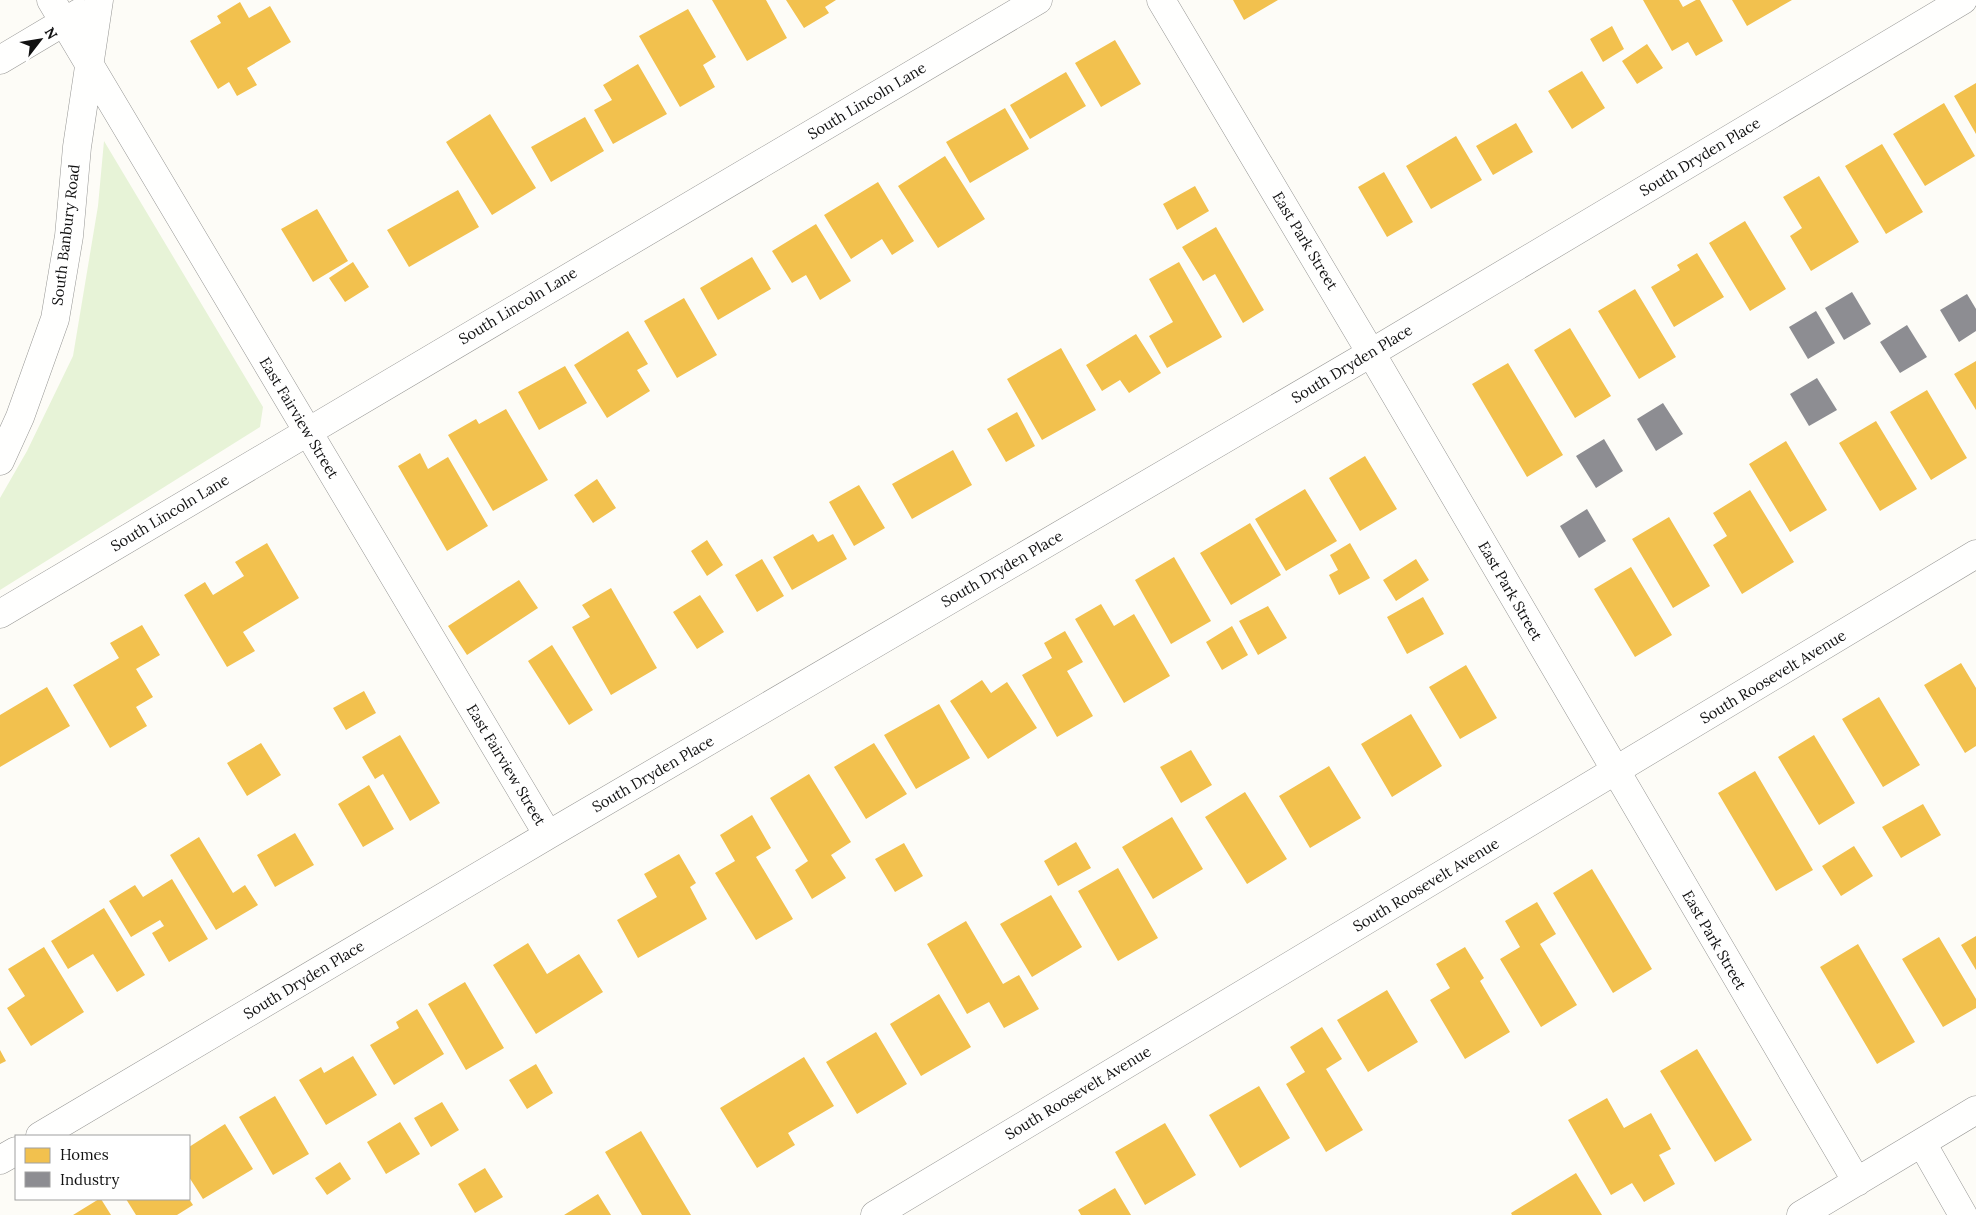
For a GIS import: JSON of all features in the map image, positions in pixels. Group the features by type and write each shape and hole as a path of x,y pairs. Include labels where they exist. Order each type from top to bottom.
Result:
{"street":[{"name":"South Lincoln Lane","path":"0,614 1038,0"},
{"name":"East Park Street","path":"1161,0 1371,353 1857,1182"},
{"name":"South Dryden Place","path":"42,1135 548,835 1371,353 1963,0"},
{"path":"0,60 57,11 100,1"},
{"name":"South Banbury Road","path":"0,461 20,417 55,319 69,236 77,147 100,1"},
{"name":"East Fairview Street","path":"57,11 548,835"},
{"name":"South Roosevelt Avenue","path":"875,1215 1976,554"},
{"path":"1801,1215 1830,1208 1857,1182 1976,1110"},
{"path":"1922,1143 1963,1215"},
{"path":"0,1160 15,1152"}],"green space":[{"path":"104,141 263,407 260,427 0,590 0,498 27,451 73,356 98,206"}],"building: Homes":[{"path":"712,0 766,0 787,38 747,61"},
{"path":"786,0 836,0 825,7 829,13 804,28"},
{"path":"1233,0 1278,0 1244,20"},
{"path":"1643,0 1679,0 1683,7 1696,0 1700,0 1723,41 1696,56 1688,42 1672,51"},
{"path":"1732,0 1792,0 1747,26"},
{"path":"240,2 249,18 270,6 291,42 247,68 257,85 237,96 229,82 218,89 190,41 221,23 217,16"},
{"path":"688,9 716,57 703,65 715,87 680,107 639,36"},
{"path":"1612,26 1624,49 1603,62 1590,39"},
{"path":"1115,40 1141,84 1101,107 1075,63"},
{"path":"1647,44 1663,68 1637,84 1622,61"},
{"path":"638,64 667,114 613,144 594,110 612,100 603,85"},
{"path":"1582,71 1605,108 1572,129 1548,91"},
{"path":"1066,72 1086,106 1030,139 1010,105"},
{"path":"1976,83 1976,134 1954,96"},
{"path":"1944,103 1975,156 1925,186 1893,134"},
{"path":"1005,108 1029,149 970,183 946,142"},
{"path":"490,114 536,188 492,215 446,142"},
{"path":"585,117 604,151 551,182 531,147"},
{"path":"1516,123 1533,152 1493,175 1476,146"},
{"path":"1456,136 1482,180 1431,209 1406,166"},
{"path":"1882,144 1923,212 1886,234 1845,166"},
{"path":"945,156 985,219 938,248 898,186"},
{"path":"1384,172 1413,222 1387,237 1358,187"},
{"path":"1819,176 1859,242 1811,271 1790,236 1802,228 1783,197"},
{"path":"878,182 914,241 892,255 882,239 851,259 824,215"},
{"path":"1195,186 1209,211 1177,230 1163,204"},
{"path":"458,190 479,227 409,267 387,230"},
{"path":"317,209 348,261 313,282 281,229"},
{"path":"1745,221 1786,289 1750,311 1709,243"},
{"path":"816,224 851,281 820,300 806,275 792,283 772,251"},
{"path":"1216,227 1264,310 1243,323 1215,274 1203,281 1182,247"},
{"path":"1697,253 1724,297 1674,327 1651,287 1680,270 1677,265"},
{"path":"752,257 771,289 718,320 700,288"},
{"path":"353,262 369,287 345,302 329,278"},
{"path":"1179,262 1222,337 1167,368 1149,336 1173,322 1149,279"},
{"path":"1635,289 1676,357 1639,379 1598,311"},
{"path":"684,298 717,355 677,378 644,321"},
{"path":"1570,328 1611,396 1575,418 1534,350"},
{"path":"628,331 648,364 637,370 650,391 607,418 574,365"},
{"path":"1136,334 1161,373 1129,393 1120,380 1102,391 1086,365"},
{"path":"1061,348 1096,410 1042,440 1007,379"},
{"path":"1976,361 1976,410 1954,374"},
{"path":"1508,363 1563,455 1527,477 1472,384"},
{"path":"565,366 587,403 539,430 518,392"},
{"path":"1927,390 1967,458 1931,480 1890,412"},
{"path":"506,409 548,480 493,511 448,435 476,419 479,424"},
{"path":"1017,412 1035,446 1006,462 987,429"},
{"path":"1876,421 1917,489 1880,511 1839,443"},
{"path":"1786,441 1827,510 1790,532 1749,464"},
{"path":"953,450 972,485 912,519 892,484"},
{"path":"420,453 428,469 448,457 488,526 447,551 398,466"},
{"path":"1365,456 1397,509 1360,531 1329,478"},
{"path":"597,479 616,508 593,523 574,495"},
{"path":"859,485 885,528 854,546 829,502"},
{"path":"1305,489 1337,541 1286,571 1255,519"},
{"path":"1750,490 1794,562 1742,594 1713,545 1727,536 1713,513"},
{"path":"1669,517 1710,586 1673,608 1632,539"},
{"path":"1250,523 1281,575 1231,605 1200,553"},
{"path":"813,534 818,542 833,534 847,559 792,590 773,557"},
{"path":"707,540 723,565 707,576 691,551"},
{"path":"267,543 299,598 243,632 255,651 227,667 184,595 205,582 213,595 244,576 235,562"},
{"path":"1350,543 1370,578 1339,595 1329,575 1338,570 1330,555"},
{"path":"1174,557 1211,621 1171,644 1135,580"},
{"path":"762,559 784,596 757,612 735,575"},
{"path":"1416,559 1429,580 1396,601 1383,580"},
{"path":"1631,567 1672,635 1635,657 1594,589"},
{"path":"519,580 538,608 467,655 448,626"},
{"path":"611,588 657,668 611,695 572,627 590,617 582,605"},
{"path":"700,595 724,632 697,649 673,612"},
{"path":"1423,597 1444,634 1407,654 1387,617"},
{"path":"1101,604 1114,626 1134,614 1170,676 1124,703 1075,619"},
{"path":"1268,606 1287,638 1258,655 1239,621"},
{"path":"142,625 160,655 136,669 153,697 136,707 147,726 110,748 73,685 119,658 110,643"},
{"path":"1232,626 1248,655 1222,670 1206,642"},
{"path":"1065,631 1083,662 1067,671 1093,716 1057,737 1022,675 1052,658 1044,643"},
{"path":"552,645 593,710 569,725 528,661"},
{"path":"1961,663 1976,688 1976,746 1965,753 1924,685"},
{"path":"1466,665 1497,718 1460,739 1429,687"},
{"path":"982,680 991,693 1007,682 1037,728 988,759 950,701"},
{"path":"47,687 70,726 0,767 0,715"},
{"path":"364,691 376,713 346,730 333,708"},
{"path":"1879,697 1920,765 1883,787 1842,719"},
{"path":"939,704 970,758 916,789 884,735"},
{"path":"1411,714 1442,766 1392,797 1361,744"},
{"path":"400,735 440,803 410,821 383,774 375,779 362,757"},
{"path":"1814,735 1855,803 1819,825 1778,757"},
{"path":"261,743 281,775 247,796 227,763"},
{"path":"874,743 907,794 866,819 834,767"},
{"path":"1191,750 1212,785 1181,803 1160,767"},
{"path":"1329,766 1361,818 1310,848 1279,796"},
{"path":"1755,771 1813,870 1776,891 1718,793"},
{"path":"809,774 851,842 831,855 846,878 812,899 795,870 808,861 770,798"},
{"path":"369,785 394,829 363,847 338,804"},
{"path":"1245,792 1287,859 1247,884 1205,817"},
{"path":"1923,804 1941,835 1901,858 1882,827"},
{"path":"752,815 771,848 756,857 793,919 756,940 715,873 735,861 720,835"},
{"path":"1172,817 1203,869 1153,899 1122,847"},
{"path":"295,833 314,865 275,887 257,855"},
{"path":"199,837 233,893 245,885 258,905 216,930 170,855"},
{"path":"1076,842 1091,868 1058,886 1044,861"},
{"path":"904,843 923,876 895,892 875,859"},
{"path":"1854,846 1873,876 1841,896 1822,866"},
{"path":"679,854 696,883 690,887 707,919 638,958 617,920 657,897 644,874"},
{"path":"1118,868 1158,938 1118,961 1078,891"},
{"path":"1592,869 1652,969 1613,993 1553,893"},
{"path":"172,879 208,939 169,962 152,933 164,926 160,920 131,937 109,901 135,885 143,897"},
{"path":"1051,895 1082,947 1032,977 1000,924"},
{"path":"1537,902 1556,934 1540,944 1577,1005 1541,1027 1500,959 1520,947 1505,921"},
{"path":"104,908 145,975 117,992 93,954 68,969 51,941"},
{"path":"966,921 1003,984 1019,975 1039,1009 1004,1028 989,1002 967,1014 927,944"},
{"path":"1976,936 1976,970 1961,945"},
{"path":"1939,937 1976,999 1976,1008 1943,1027 1902,959"},
{"path":"528,943 547,974 579,954 603,992 536,1034 493,965"},
{"path":"1858,944 1915,1042 1877,1064 1820,967"},
{"path":"44,947 84,1012 31,1046 7,1008 25,996 8,969"},
{"path":"1465,947 1484,978 1480,981 1510,1032 1465,1059 1430,1000 1450,988 1436,964"},
{"path":"465,982 504,1048 466,1070 428,1004"},
{"path":"1387,990 1418,1042 1368,1072 1337,1020"},
{"path":"939,994 971,1047 921,1076 890,1024"},
{"path":"417,1009 444,1054 394,1085 370,1045 399,1028 396,1022"},
{"path":"1322,1027 1342,1059 1326,1069 1363,1130 1326,1152 1286,1084 1305,1072 1290,1047"},
{"path":"876,1032 907,1084 857,1114 826,1062"},
{"path":"1697,1049 1752,1140 1715,1162 1660,1071"},
{"path":"0,1050 6,1061 0,1064"},
{"path":"353,1056 377,1095 326,1125 299,1080 321,1067 324,1073"},
{"path":"804,1057 834,1106 788,1133 795,1145 757,1168 720,1108"},
{"path":"536,1064 553,1093 527,1109 509,1080"},
{"path":"1259,1086 1290,1138 1240,1168 1209,1115"},
{"path":"275,1096 309,1154 273,1175 239,1117"},
{"path":"1607,1098 1624,1128 1651,1113 1671,1149 1659,1155 1675,1184 1644,1202 1632,1183 1611,1195 1568,1120"},
{"path":"442,1102 459,1130 431,1147 414,1118"},
{"path":"400,1122 420,1154 386,1174 367,1142"},
{"path":"1165,1123 1196,1175 1145,1205 1115,1152"},
{"path":"225,1124 253,1169 203,1199 190,1179 190,1146"},
{"path":"641,1131 691,1215 642,1215 605,1152"},
{"path":"340,1162 351,1179 327,1195 315,1178"},
{"path":"485,1168 503,1197 475,1213 458,1184"},
{"path":"1576,1173 1602,1215 1512,1215 1511,1213"},
{"path":"1115,1188 1131,1215 1081,1215 1078,1210"},
{"path":"598,1194 611,1215 564,1215"},
{"path":"97,1200 102,1200 111,1215 73,1215"},
{"path":"127,1200 190,1200 193,1205 177,1215 136,1215"}],"building: Industry":[{"path":"1852,292 1871,324 1844,340 1825,308"},
{"path":"1967,294 1976,309 1976,331 1959,342 1940,310"},
{"path":"1816,311 1835,343 1808,359 1789,327"},
{"path":"1907,325 1927,357 1900,373 1880,342"},
{"path":"1817,378 1837,410 1809,426 1790,394"},
{"path":"1663,403 1683,434 1656,451 1637,419"},
{"path":"1604,439 1623,471 1596,488 1576,456"},
{"path":"1587,509 1606,541 1579,558 1560,526"}]}
